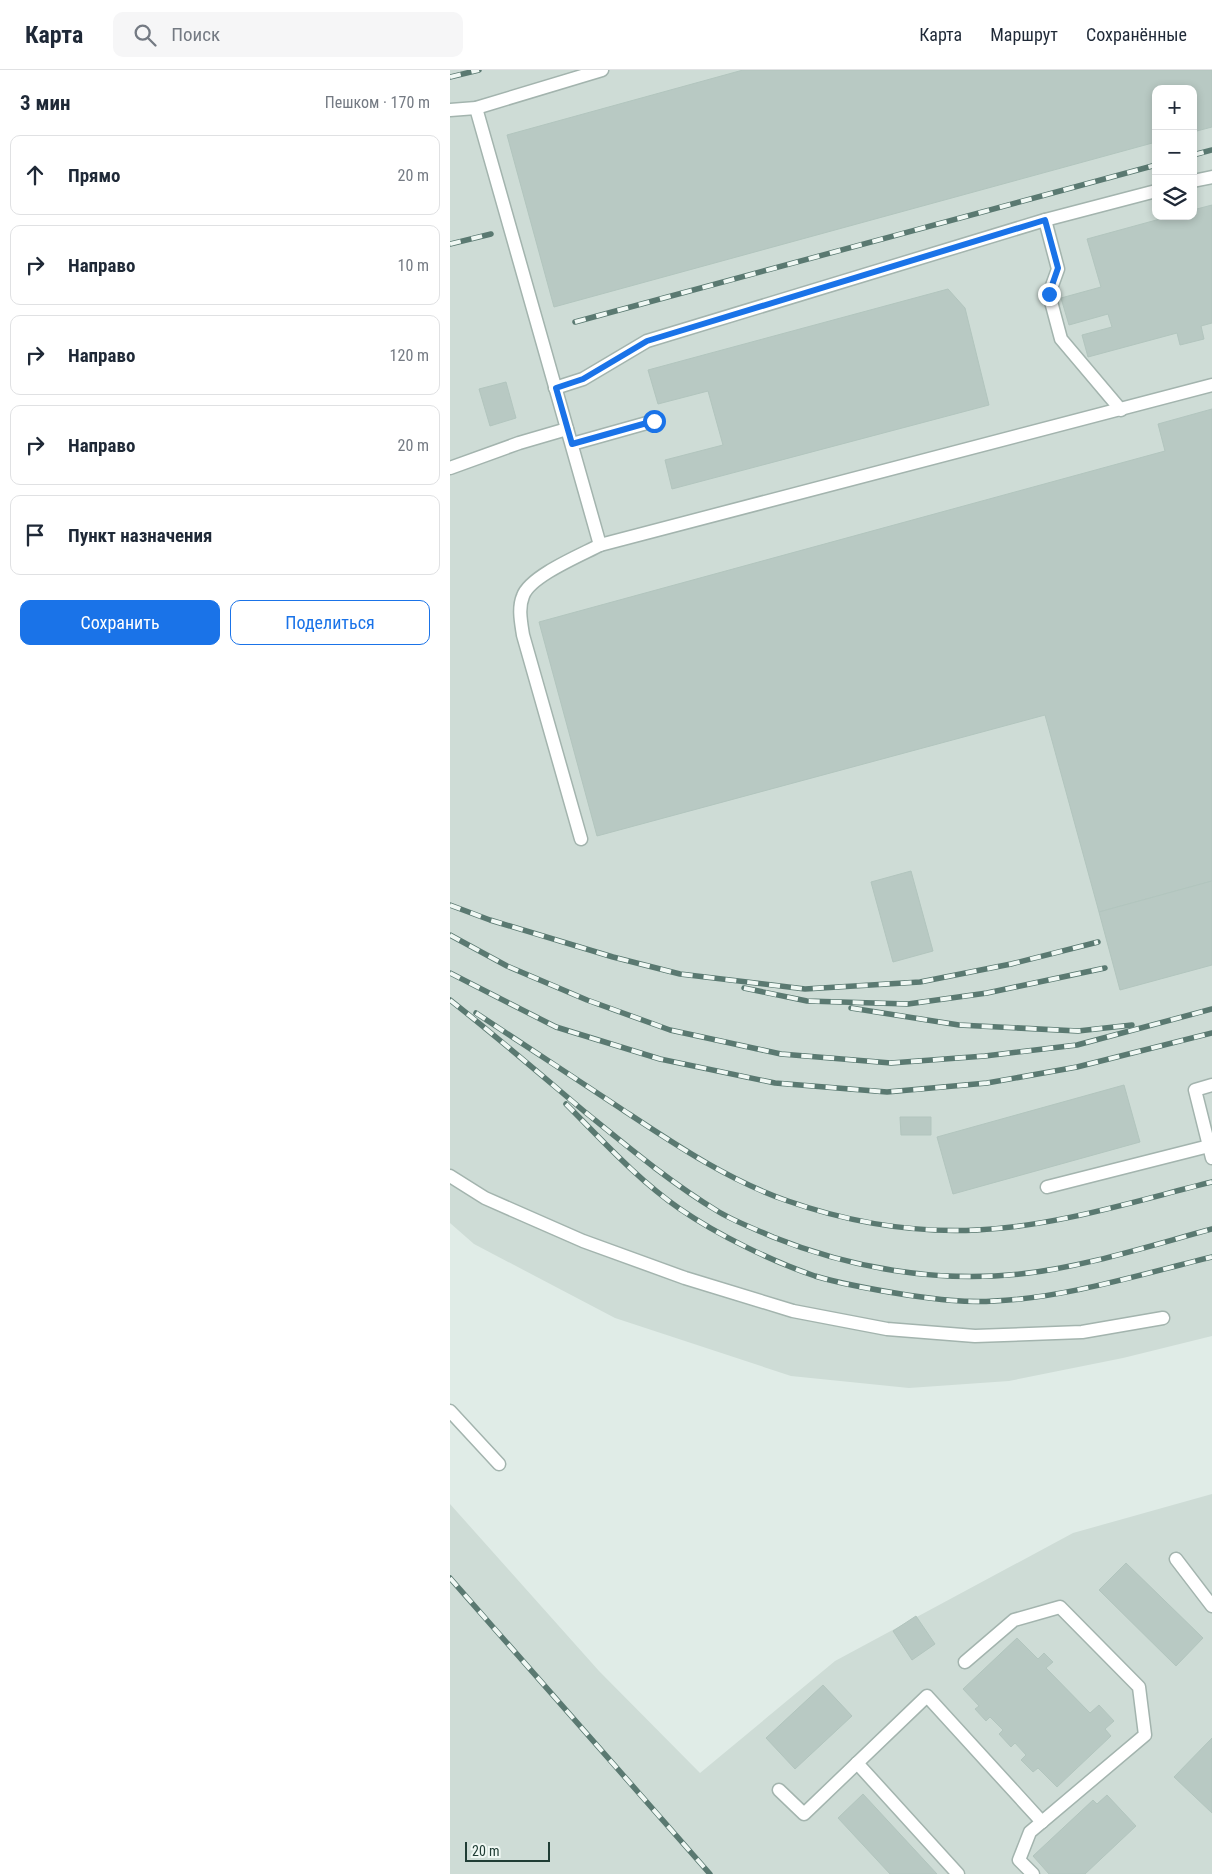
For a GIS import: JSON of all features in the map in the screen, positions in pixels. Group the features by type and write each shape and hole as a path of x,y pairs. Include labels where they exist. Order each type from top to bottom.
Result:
{"lane":[{"path":"450,110 476,108 602,70"},
{"path":"476,108 600,545"},
{"path":"1197,181 1212,177"},
{"path":"556,388 583,379 647,341 1045,220 1152,192"},
{"path":"1045,220 1058,268 1049,294 1061,339 1121,410"},
{"path":"581,839 523,635 520,615 523,595 537,578 600,545 1212,386"},
{"path":"572,444 654,421"},
{"path":"450,468 518,443 567,429"},
{"path":"1047,1188 1211,1152 1195,1090 1212,1085"},
{"path":"450,1176 485,1198 583,1241 685,1278 802,1313 887,1329 975,1336 1082,1332 1164,1318"},
{"path":"450,1410 499,1464"},
{"path":"1176,1559 1212,1606"},
{"path":"966,1662 1014,1620 1060,1607 1139,1688 1145,1735 1030,1832 1019,1860 1034,1874"},
{"path":"779,1790 804,1814 927,1696 1042,1822"},
{"path":"856,1763 958,1874"}],"shaded area":[{"path":"450,70 1212,70 1212,1336 1123,1358 1009,1381 909,1388 791,1376 615,1318 474,1244 450,1223"},
{"path":"1212,1494 1212,1874 450,1874 450,1504 599,1671 700,1773 835,1661 1073,1533"}],"building":[{"path":"743,70 1212,70 1212,127 1197,131 1197,85 1152,85 1152,143 554,307 507,135"},
{"path":"1212,205 1212,323 1201,326 1204,339 1180,345 1177,333 1088,357 1082,335 1112,327 1108,314 1069,325 1061,298 1101,287 1087,239 1156,220 1197,220 1197,209"},
{"path":"948,289 965,308 989,405 672,489 665,460 723,445 708,391 658,404 648,370"},
{"path":"506,382 516,418 490,426 479,389"},
{"path":"1212,409 1212,881 1099,912 1045,715 597,836 539,622 1165,451 1158,424"},
{"path":"911,871 933,951 893,962 871,882"},
{"path":"1212,881 1212,965 1120,990 1099,912"},
{"path":"1124,1085 1140,1142 953,1194 937,1137"},
{"path":"900,1117 931,1117 931,1135 901,1135"},
{"path":"1126,1563 1203,1638 1176,1666 1099,1590"},
{"path":"916,1616 935,1644 912,1660 893,1631"},
{"path":"1017,1638 1038,1659 1044,1653 1053,1662 1046,1668 1090,1713 1099,1705 1114,1721 1105,1729 1111,1736 1057,1787 1038,1768 1033,1772 1021,1760 1026,1755 1015,1743 1011,1747 999,1734 1003,1730 990,1717 986,1721 975,1709 979,1706 963,1689"},
{"path":"823,1685 852,1716 795,1769 766,1738"},
{"path":"1212,1738 1212,1813 1174,1777"},
{"path":"863,1794 937,1874 890,1874 838,1818"},
{"path":"1107,1795 1136,1826 1085,1874 1049,1874 1033,1856 1093,1800 1097,1804"}],"railway":[{"path":"450,77 479,70"},
{"path":"1197,154 1212,150"},
{"path":"575,322 1152,166"},
{"path":"450,244 491,234"},
{"path":"450,905 490,920 613,957 680,974 805,989 920,982 1011,964 1098,942"},
{"path":"450,935 507,966 587,1000 670,1030 781,1054 891,1063 985,1056 1077,1045 1212,1009"},
{"path":"744,988 807,1001 908,1004 987,993 1105,968"},
{"path":"450,973 556,1027 660,1059 775,1083 887,1092 987,1083 1077,1067 1212,1033"},
{"path":"450,1000 585,1112 667,1177 701,1201 725,1216 802,1248 863,1265 894,1270 957,1276 989,1276 1044,1271 1093,1261 1212,1229"},
{"path":"851,1008 959,1025 1078,1031 1132,1025"},
{"path":"476,1013 660,1134 722,1172 743,1183 788,1201 834,1215 905,1228 929,1230 1007,1228 1096,1212 1212,1182"},
{"path":"566,1104 649,1185 680,1209 728,1238 763,1255 798,1270 838,1282 928,1298 994,1301 1021,1299 1076,1290 1212,1257"},
{"path":"450,1578 710,1874"}],"route":[{"path":"654,421 572,444 556,388 583,379 647,341 1045,220 1058,268 1049,294"}]}
